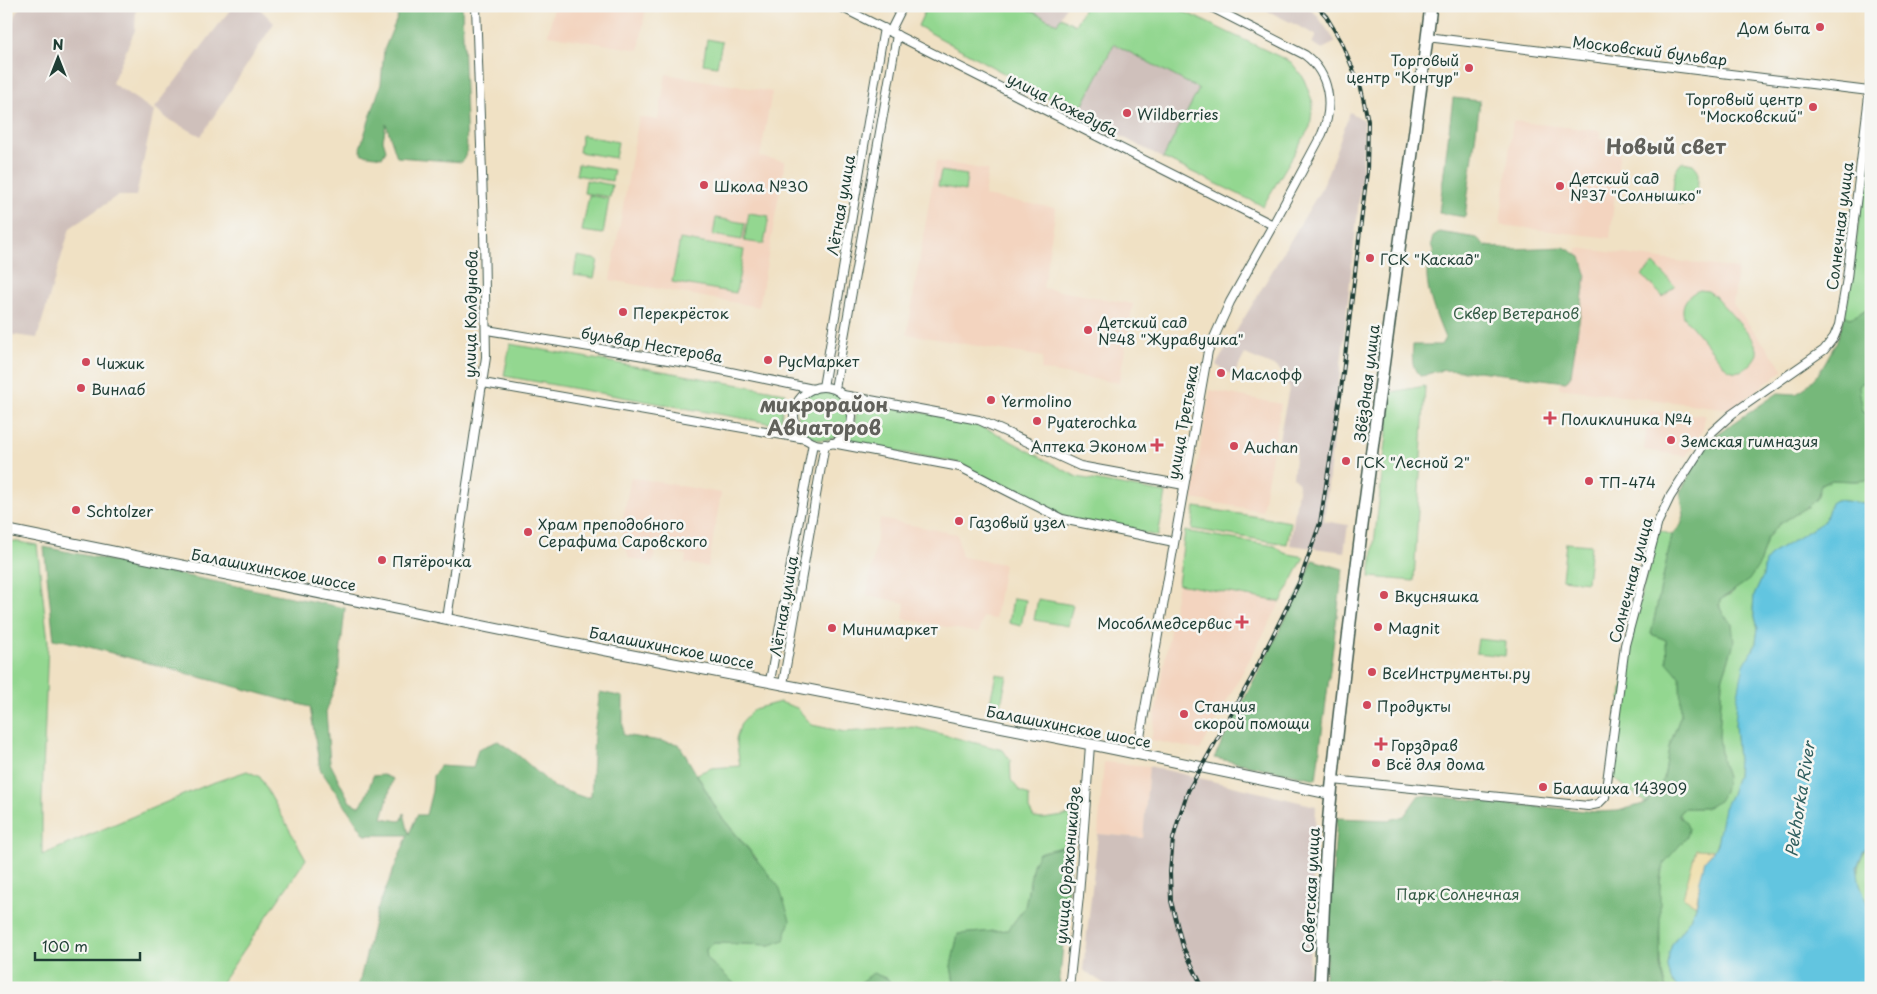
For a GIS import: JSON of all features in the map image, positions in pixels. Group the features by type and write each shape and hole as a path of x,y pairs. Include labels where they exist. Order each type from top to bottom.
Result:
{"main road":[{"name":"Звёздная улица","path":"1331,794 1362,530 1431,6"},
{"name":"Балашихинское шоссе","path":"6,530 1331,794"},
{"name":"Советская улица","path":"1320,988 1331,794"}],"street":[{"name":"улица Колдунова","path":"448,619 483,383 487,330 476,6"},
{"name":"улица Кожедуба","path":"839,6 1274,226"},
{"name":"Лётная улица","path":"823,387 890,32 903,6"},
{"name":"улица Третьяка","path":"1137,754 1208,351 1230,302 1274,226 1326,124 1329,100 1328,90 1316,63 1305,55 1209,6"},
{"name":"Лётная улица","path":"835,389 890,32"},
{"name":"Московский бульвар","path":"1427,37 1869,91"},
{"name":"Солнечная улица","path":"1333,780 1588,806 1598,804 1605,797 1625,645 1658,522 1670,497 1711,433 1732,414 1824,350 1834,337 1839,325 1849,268 1871,80"},
{"name":"бульвар Нестерова","path":"487,330 692,364 813,389"},
{"path":"483,383 960,467 1062,519 1174,542"},
{"path":"810,441 796,425 794,416 799,400 805,393 823,387 835,389 843,394 979,420 1080,466 1184,485"},
{"path":"829,444 846,434 852,418 852,409 843,394"},
{"name":"Лётная улица","path":"770,681 810,441"},
{"name":"Лётная улица","path":"783,684 829,444"},
{"name":"улица Орджоникидзе","path":"1068,988 1079,896 1090,745"}],"shaded area":[{"path":"20,6 136,6 135,30 112,83 154,111 136,196 117,196 70,228 37,338 6,334 6,34"},
{"path":"233,6 257,6 274,23 201,136 169,120 155,108"},
{"path":"554,6 646,6 639,50 548,35"},
{"path":"1022,6 1066,6 1057,25"},
{"path":"1258,6 1306,6 1316,14 1336,42 1322,49 1312,44 1316,35"},
{"path":"1114,44 1199,89 1163,158 1078,114"},
{"name":"Школа №30","path":"666,74 772,92 760,157 785,161 759,307 610,280 639,117 658,120"},
{"path":"1350,112 1364,120 1362,172 1324,521 1348,525 1344,552 1290,545 1299,484 1293,477 1296,449 1278,444 1289,389 1286,378 1278,368 1245,354 1233,376 1216,365 1323,186"},
{"name":"Детский сад №37 \"Солнышко\"","path":"1513,121 1600,131 1600,138 1621,140 1610,238 1500,225"},
{"path":"936,161 988,170 984,196 1056,208 1043,288 1133,304 1119,383 1041,370 1043,357 907,334"},
{"path":"1577,248 1738,269 1733,304 1784,370 1731,409 1559,388"},
{"path":"1210,390 1281,404 1262,511 1192,499"},
{"name":"Земская гимназия","path":"1648,411 1705,415 1703,429 1686,456 1644,450"},
{"path":"631,477 721,493 708,567 685,563 686,555 655,549 653,563 629,558 621,529"},
{"path":"880,519 957,534 962,557 1004,564 995,619 983,617 979,633 903,619 905,603 867,595"},
{"path":"1178,584 1281,602 1200,750 1151,740"},
{"path":"1104,762 1149,766 1143,838 1098,834"},
{"path":"1149,766 1316,806 1308,988 1111,988 1083,970 1098,834 1143,838"}],"green space":[{"path":"381,6 462,6 467,152 462,162 397,157 386,124 383,140 386,150 382,157 362,154 360,148 381,84 384,50 398,16"},
{"path":"927,6 1022,6 1057,24 1061,17 1075,25 1085,6 1172,6 1291,62 1303,77 1313,103 1310,127 1263,206 1163,158 1199,89 1114,44 1078,114 918,26"},
{"path":"707,39 722,42 717,66 703,64"},
{"path":"1453,98 1480,101 1465,217 1439,213"},
{"path":"1871,116 1871,307 1850,318 1845,315 1852,278"},
{"path":"582,135 618,142 615,158 579,152"},
{"path":"1683,162 1693,164 1698,170 1696,195 1694,200 1685,205 1678,204 1673,198 1675,173"},
{"path":"578,164 614,170 612,181 576,175"},
{"path":"941,171 967,175 965,191 938,186"},
{"path":"586,180 612,185 610,197 584,193"},
{"path":"589,195 609,199 603,234 582,231"},
{"path":"749,213 769,216 764,244 744,241"},
{"path":"716,218 745,223 742,240 713,235"},
{"name":"Сквер Ветеранов","path":"1439,232 1477,238 1486,246 1511,249 1564,247 1581,257 1586,274 1571,375 1566,382 1479,371 1444,370 1420,376 1417,373 1413,362 1413,345 1441,345 1445,338 1431,299 1427,277 1427,267 1434,252 1431,245 1433,236"},
{"path":"680,239 744,250 736,293 672,282"},
{"path":"577,256 598,260 594,278 574,275"},
{"path":"1654,264 1675,286 1663,297 1642,275"},
{"path":"1700,290 1708,291 1715,296 1755,344 1757,349 1756,356 1744,370 1733,371 1727,369 1684,317 1683,308 1686,300"},
{"name":"Парк Солнечная","path":"1871,307 1871,382 1861,383 1859,387 1863,412 1871,416 1871,480 1832,480 1821,485 1817,498 1809,506 1778,525 1767,538 1759,565 1749,580 1720,600 1719,606 1723,614 1732,624 1734,643 1722,680 1719,736 1722,762 1727,777 1724,792 1719,801 1706,808 1685,808 1679,813 1679,817 1686,822 1689,829 1687,837 1665,862 1660,878 1660,967 1666,988 1324,988 1337,818 1390,820 1404,816 1419,795 1597,812 1618,811 1647,803 1664,779 1669,747 1681,715 1680,677 1667,662 1666,640 1651,634 1672,535 1681,525 1684,515 1680,492 1706,445 1716,435 1778,393 1796,394 1803,390 1819,373 1836,343 1845,315 1850,318"},
{"path":"510,344 785,393 780,425 504,376"},
{"path":"1871,382 1871,416 1863,412 1857,392 1861,383"},
{"path":"1425,386 1414,581 1370,577 1392,392"},
{"path":"823,390 832,392 843,401 848,415 846,424 837,435 823,440 814,438 803,429 798,415 800,406 809,395"},
{"path":"859,401 959,419 994,432 1077,477 1166,493 1158,536 1056,514 959,463 850,443"},
{"path":"1832,480 1871,480 1871,501 1863,503 1836,500 1831,503 1825,521 1770,555 1765,562 1763,576 1754,596 1753,610 1758,628 1756,643 1735,725 1738,760 1737,775 1724,809 1720,836 1712,854 1698,899 1690,919 1672,944 1668,967 1671,980 1678,988 1666,988 1660,963 1658,926 1661,875 1664,864 1671,853 1687,837 1679,813 1685,808 1706,808 1727,777 1722,762 1719,736 1722,680 1729,659 1732,624 1721,610 1720,600 1732,593 1759,565 1767,538 1778,525 1809,506 1817,498 1821,485"},
{"path":"1195,507 1291,522 1287,544 1192,529"},
{"path":"1658,530 1672,535 1651,634 1666,640 1667,661 1680,677 1681,715 1669,747 1664,779 1646,803 1611,776 1628,644"},
{"path":"1185,531 1275,546 1284,553 1304,557 1281,602 1178,584"},
{"path":"6,540 37,545 48,641 42,800 42,855 209,784 247,771 260,777 306,859 218,988 6,988"},
{"path":"1566,543 1591,545 1587,582 1562,579"},
{"path":"44,547 345,608 338,677 326,712 330,763 350,802 358,806 361,805 367,794 373,776 383,775 393,779 382,818 399,821 402,820 404,813 409,834 417,815 426,815 432,791 433,776 440,766 473,768 478,749 498,741 518,755 554,787 583,797 591,797 594,735 600,692 623,697 623,735 679,744 720,815 779,887 790,920 784,940 771,945 714,943 706,949 707,959 739,988 358,988 377,910 408,835 365,835 320,769 310,707 97,649 62,640 54,640"},
{"path":"1313,560 1343,569 1316,779 1214,758 1302,586"},
{"path":"1013,598 1026,600 1021,626 1009,623"},
{"path":"1038,599 1073,605 1068,626 1034,620"},
{"path":"1478,639 1506,642 1505,656 1476,653"},
{"path":"996,674 1007,676 1001,704 990,702"},
{"path":"780,702 797,708 812,725 845,732 914,727 1003,750 1010,760 1011,780 1019,790 1029,796 1029,809 1034,818 1043,819 1071,815 1069,845 1039,853 1033,865 1025,907 1008,930 958,934 951,966 955,988 893,988 888,979 860,983 858,988 739,988 707,959 706,949 714,943 771,945 757,859 720,815 697,774 711,768 740,766 736,739 741,723 754,709"},
{"path":"1871,842 1871,913 1860,885 1858,869 1864,852"},
{"path":"1069,845 1071,855 1059,988 955,988 951,966 958,934 1008,930 1025,907 1033,865 1039,853"},
{"path":"873,973 888,979 893,988 858,988 860,983"}],"sand":[{"path":"1696,849 1714,850 1705,860 1696,905 1683,897"}],"water":[{"name":"Pekhorka River","path":"1836,500 1863,503 1871,501 1871,842 1863,852 1857,867 1860,885 1871,913 1871,988 1678,988 1671,980 1668,967 1669,953 1672,944 1690,919 1698,899 1705,860 1717,844 1724,808 1737,775 1738,760 1735,725 1737,699 1744,665 1756,643 1758,628 1753,610 1754,596 1763,576 1765,562 1770,555 1825,521 1831,503"}],"railway":[{"path":"1203,988 1183,947 1171,901 1170,872 1173,839 1188,791 1252,677 1299,583 1320,523 1341,390 1367,172 1368,121 1361,88 1341,41 1326,16 1317,6"}],"place":[{"name":"Дом быта","path":"1820,27"},
{"name":"Торговый центр \"Контур\"","path":"1469,68"},
{"name":"Торговый центр \"Московский\"","path":"1813,107"},
{"name":"Wildberries","path":"1127,113"},
{"name":"Школа №30","path":"704,185"},
{"name":"Детский сад №37 \"Солнышко\"","path":"1560,186"},
{"name":"ГСК \"Каскад\"","path":"1370,258"},
{"name":"Перекрёсток","path":"623,312"},
{"name":"Детский сад №48 \"Журавушка\"","path":"1088,330"},
{"name":"РусМаркет","path":"768,360"},
{"name":"Чижик","path":"86,362"},
{"name":"Маслофф","path":"1221,373"},
{"name":"Винлаб","path":"81,388"},
{"name":"Yermolino","path":"991,400"},
{"name":"Поликлиника №4","path":"1550,418"},
{"name":"Pyaterochka","path":"1037,421"},
{"name":"Земская гимназия","path":"1671,440"},
{"name":"Аптека Эконом","path":"1157,445"},
{"name":"Auchan","path":"1234,446"},
{"name":"ГСК \"Лесной 2\"","path":"1346,461"},
{"name":"ТП-474","path":"1589,481"},
{"name":"Schtolzer","path":"76,510"},
{"name":"Газовый узел","path":"959,521"},
{"name":"Храм преподобного Серафима Саровского","path":"528,532"},
{"name":"Пятёрочка","path":"382,560"},
{"name":"Вкусняшка","path":"1384,595"},
{"name":"Мособлмедсервис","path":"1242,622"},
{"name":"Magnit","path":"1378,627"},
{"name":"Минимаркет","path":"832,628"},
{"name":"ВсеИнструменты.ру","path":"1372,672"},
{"name":"Продукты","path":"1367,705"},
{"name":"Станция скорой помощи","path":"1184,714"},
{"name":"Горздрав","path":"1381,744"},
{"name":"Всё для дома","path":"1376,763"},
{"name":"Балашиха 143909","path":"1543,787"}],"district":[{"name":"Новый свет","path":"1666,146"},
{"name":"микрорайон Авиаторов","path":"824,416"}]}
